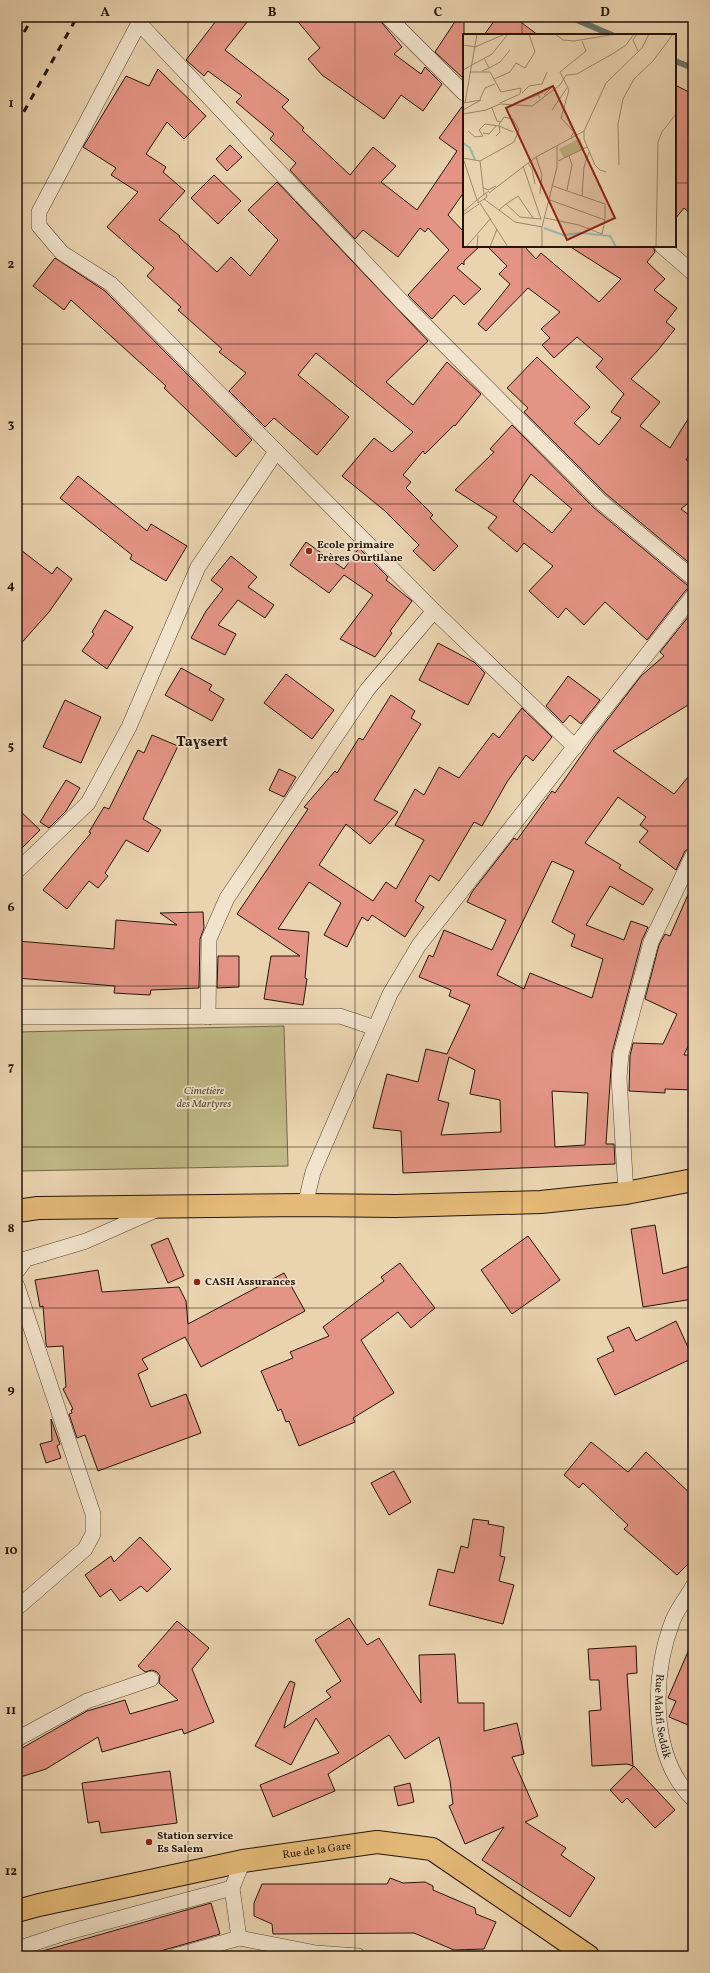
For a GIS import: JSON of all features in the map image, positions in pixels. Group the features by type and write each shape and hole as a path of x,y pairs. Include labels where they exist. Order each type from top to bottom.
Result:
{"main road":[{"path":"17,1211 38,1208 306,1205 396,1206 541,1202 626,1193 693,1180"},
{"name":"Rue de la Gare","path":"17,1911 243,1861 377,1842 432,1849 588,1956"}],"street":[{"path":"388,17 463,92"},
{"path":"575,747 434,611 111,284 62,253 39,226 39,212 141,20 395,295 600,501 693,578"},
{"path":"663,247 693,273"},
{"path":"17,871 88,802 129,727 198,568 276,452"},
{"path":"306,1205 313,1172 375,1028 390,994 419,945 693,596"},
{"path":"208,1016 209,939 227,898 367,690 434,611"},
{"path":"626,1193 619,1078 621,1054 651,942 693,855"},
{"path":"17,1017 340,1016 375,1028"},
{"path":"17,1271 26,1259 86,1241 164,1207"},
{"path":"17,1286 93,1514 93,1534 85,1549 17,1608"},
{"name":"Rue Mahfi Seddik","path":"693,1586 673,1620 659,1668 658,1720 668,1760 686,1792 693,1800"},
{"path":"17,1739 87,1701 152,1679"},
{"path":"239,1938 232,1888 243,1861"},
{"path":"17,1949 65,1933 232,1888"},
{"path":"176,1956 239,1938 316,1953 358,1956"}],"green space":[{"name":"Cimetière des Martyres","path":"284,1026 288,1166 17,1171 17,1032"}],"building":[{"path":"219,17 251,17 225,50 289,100 282,107 304,128 302,130 350,175 373,147 396,166 381,182 417,210 457,151 439,138 463,105 463,193 448,215 463,231 463,247 479,247 464,261 464,265 462,263 457,268 481,289 464,305 454,295 432,319 408,295 449,250 428,228 425,232 420,228 398,257 363,230 355,239 290,170 296,163 270,139 274,134 236,102 242,96 208,71 204,76 186,60"},
{"path":"294,17 379,17 382,23 402,47 394,54 421,74 425,67 442,84 423,111 401,95 384,119 322,75 308,59 320,48"},
{"path":"458,17 464,17 463,78 435,52"},
{"path":"497,17 514,17 537,34 485,34"},
{"path":"158,69 206,116 184,139 167,122 146,154 166,167 163,172 185,191 159,220 180,236 179,237 217,272 231,257 250,276 278,240 248,210 277,182 428,341 386,382 413,405 447,362 481,394 455,426 454,425 425,454 423,451 403,475 411,482 406,488 433,515 430,518 458,546 434,571 413,551 419,545 385,511 342,476 374,438 392,452 413,432 316,353 298,375 349,417 317,455 274,418 265,427 229,391 246,373 219,352 222,349 178,310 181,307 147,276 154,268 107,227 138,192 111,175 116,168 83,147 126,76 149,86"},
{"path":"676,86 693,94 693,216 684,208 676,218"},
{"path":"230,145 242,157 227,171 216,159"},
{"path":"214,175 241,201 218,224 191,198"},
{"path":"488,247 525,247 536,259 541,253 599,302 621,279 571,247 653,247 655,252 647,262 665,279 654,290 677,308 666,322 675,329 631,379 660,402 640,426 670,448 693,411 693,448 686,460 693,464 693,499 681,509 693,518 693,566 606,494 524,412 528,408 507,388 537,357 590,407 574,423 599,445 621,418 611,412 624,394 596,367 603,359 577,337 554,358 542,345 550,338 541,329 560,312 528,288 486,331 478,324 510,284 499,274 507,266"},
{"path":"55,258 105,291 252,440 236,457 164,388 166,386 71,300 64,310 33,286"},
{"path":"512,425 594,508 687,585 693,587 686,590 647,640 605,602 584,625 566,608 558,618 529,591 553,566 524,543 517,552 488,528 497,517 455,490 494,452 490,449","holes":["531,474 572,509 552,533 513,501"]},
{"path":"78,476 147,531 151,524 187,546 166,581 130,559 132,555 60,498"},
{"path":"306,542 344,569 359,548 388,577 386,580 412,601 390,631 392,633 375,657 340,639 373,595 344,575 329,593 290,565"},
{"path":"17,547 52,574 57,567 72,579 49,612 17,648"},
{"path":"231,556 257,577 248,587 274,605 265,618 238,600 218,625 236,634 225,655 191,638 206,611 223,589 211,580"},
{"path":"105,610 133,627 107,669 82,651 94,634 92,632"},
{"path":"693,611 693,702 613,751 674,794 693,771 693,846 685,851 676,870 639,842 648,831 640,825 646,817 618,797 585,843 621,865 619,868 653,889 643,905 610,886 586,925 624,940 631,921 648,927 642,940 612,1053 606,1144 614,1144 615,1164 403,1173 401,1131 373,1128 387,1074 418,1082 426,1049 447,1054 470,1005 449,996 451,990 419,977 429,955 433,957 444,930 492,950 506,920 467,902 472,892 514,838 517,840 552,791 555,793 595,736 641,676 664,656 660,652","holes":["552,861 574,871 552,922 575,935 571,946 603,959 592,998 530,973 524,989 497,975","449,1057 475,1070 470,1094 500,1100 501,1132 441,1135 449,1103 438,1100","552,1091 588,1093 585,1145 555,1147"]},
{"path":"438,643 474,662 485,673 468,705 419,680"},
{"path":"181,668 212,685 209,690 224,699 212,721 165,695"},
{"path":"286,674 334,710 312,739 264,703"},
{"path":"568,676 600,700 581,724 570,715 563,723 546,706"},
{"path":"391,695 415,711 411,718 421,724 374,800 398,812 370,844 346,824 319,865 373,901 386,882 396,889 424,840 395,825 415,789 424,795 439,767 459,778 493,733 499,738 522,708 552,737 533,761 526,755 507,782 482,826 474,822 439,881 430,875 415,901 424,907 405,937 372,915 368,921 362,917 347,947 324,935 341,903 309,882 278,929 309,932 305,978 307,979 303,1005 264,999 271,956 300,956 237,914 308,809 304,807 335,771 337,773 359,738 363,740"},
{"path":"65,700 101,717 81,763 43,747"},
{"path":"152,735 178,746 143,819 161,830 148,852 126,840 105,873 108,876 98,888 89,881 67,909 43,890 91,833 89,832 104,807 109,809 138,750 144,753"},
{"path":"279,769 296,777 284,797 269,790"},
{"path":"66,780 80,788 66,811 49,828 40,822"},
{"path":"17,808 40,830 17,853"},
{"path":"693,883 693,1035 684,1055 693,1055 693,1090 665,1089 665,1093 629,1091 630,1056 633,1043 663,1044 677,1014 645,999 659,945 665,934 670,936"},
{"path":"203,912 204,928 200,939 199,988 151,990 150,995 114,993 115,986 17,978 17,941 114,949 116,920 177,925 160,913"},
{"path":"218,956 239,956 239,987 217,988"},
{"path":"655,1225 663,1274 693,1265 693,1299 643,1307 631,1229"},
{"path":"528,1236 560,1280 512,1314 481,1270"},
{"path":"168,1238 184,1276 168,1283 151,1245"},
{"path":"400,1263 435,1308 411,1328 398,1312 361,1340 394,1393 353,1418 355,1422 299,1446 289,1421 286,1422 281,1409 278,1411 261,1371 293,1358 290,1352 329,1336 323,1327 384,1281 381,1277"},
{"path":"98,1270 102,1292 179,1287 186,1301 188,1324 284,1273 305,1311 201,1367 185,1337 142,1359 148,1369 138,1374 151,1407 186,1394 201,1433 98,1471 85,1435 77,1438 69,1414 72,1413 71,1410 73,1409 63,1389 66,1387 63,1346 47,1347 43,1306 40,1307 35,1280"},
{"path":"676,1321 693,1358 615,1395 597,1359 614,1351 607,1337 629,1327 636,1341"},
{"path":"51,1419 60,1444 57,1446 61,1458 46,1463 40,1444 52,1441"},
{"path":"591,1442 628,1472 646,1452 693,1496 693,1559 677,1575 624,1529 628,1525 583,1483 579,1488 564,1475"},
{"path":"394,1471 411,1502 389,1515 371,1483"},
{"path":"473,1519 489,1521 488,1524 504,1527 500,1556 505,1557 499,1581 514,1585 503,1624 429,1605 438,1569 454,1573 461,1546 468,1548"},
{"path":"140,1537 171,1569 147,1592 141,1586 120,1601 111,1589 100,1597 85,1575 111,1556 114,1562"},
{"path":"349,1618 367,1645 379,1638 421,1703 419,1655 455,1654 458,1703 484,1703 484,1731 517,1723 524,1754 512,1757 538,1816 525,1822 566,1848 561,1855 595,1878 570,1917 482,1860 504,1827 465,1844 449,1806 453,1804 450,1781 439,1737 405,1759 389,1735 328,1774 335,1791 273,1817 260,1785 339,1753 316,1718 291,1765 255,1746 290,1681 295,1683 284,1728 331,1697 326,1691 341,1681 315,1640"},
{"path":"177,1621 209,1648 192,1669 214,1722 184,1734 182,1729 102,1752 98,1737 46,1769 17,1778 17,1751 87,1711 125,1700 130,1714 178,1700 159,1683 160,1676 157,1672 152,1670 145,1672 138,1666"},
{"path":"693,1640 693,1727 669,1717 676,1701 668,1698"},
{"path":"636,1646 637,1673 627,1674 633,1766 627,1764 592,1766 589,1711 601,1710 599,1680 590,1680 588,1649"},
{"path":"634,1766 675,1810 655,1828 627,1798 622,1803 610,1790"},
{"path":"170,1771 177,1823 101,1833 99,1821 88,1823 82,1783"},
{"path":"410,1783 414,1802 398,1806 394,1787"},
{"path":"390,1878 403,1883 425,1882 433,1886 433,1890 475,1908 476,1914 496,1922 484,1949 454,1950 414,1933 273,1934 272,1924 254,1916 254,1903 262,1884 387,1884"},
{"path":"211,1903 220,1934 143,1956 40,1956 39,1952"}],"waterway":[{"path":"570,17 610,34"},
{"path":"676,61 693,68"}],"railway":[{"path":"17,44 33,17"},
{"path":"17,124 77,17"}],"place":[{"name":"Ecole primaire Frères Ourtilane","path":"309,551"},
{"name":"CASH Assurances","path":"197,1282"},
{"name":"Station service Es Salem","path":"149,1842"}],"district":[{"name":"Taɣsert","path":"202,742"}]}
